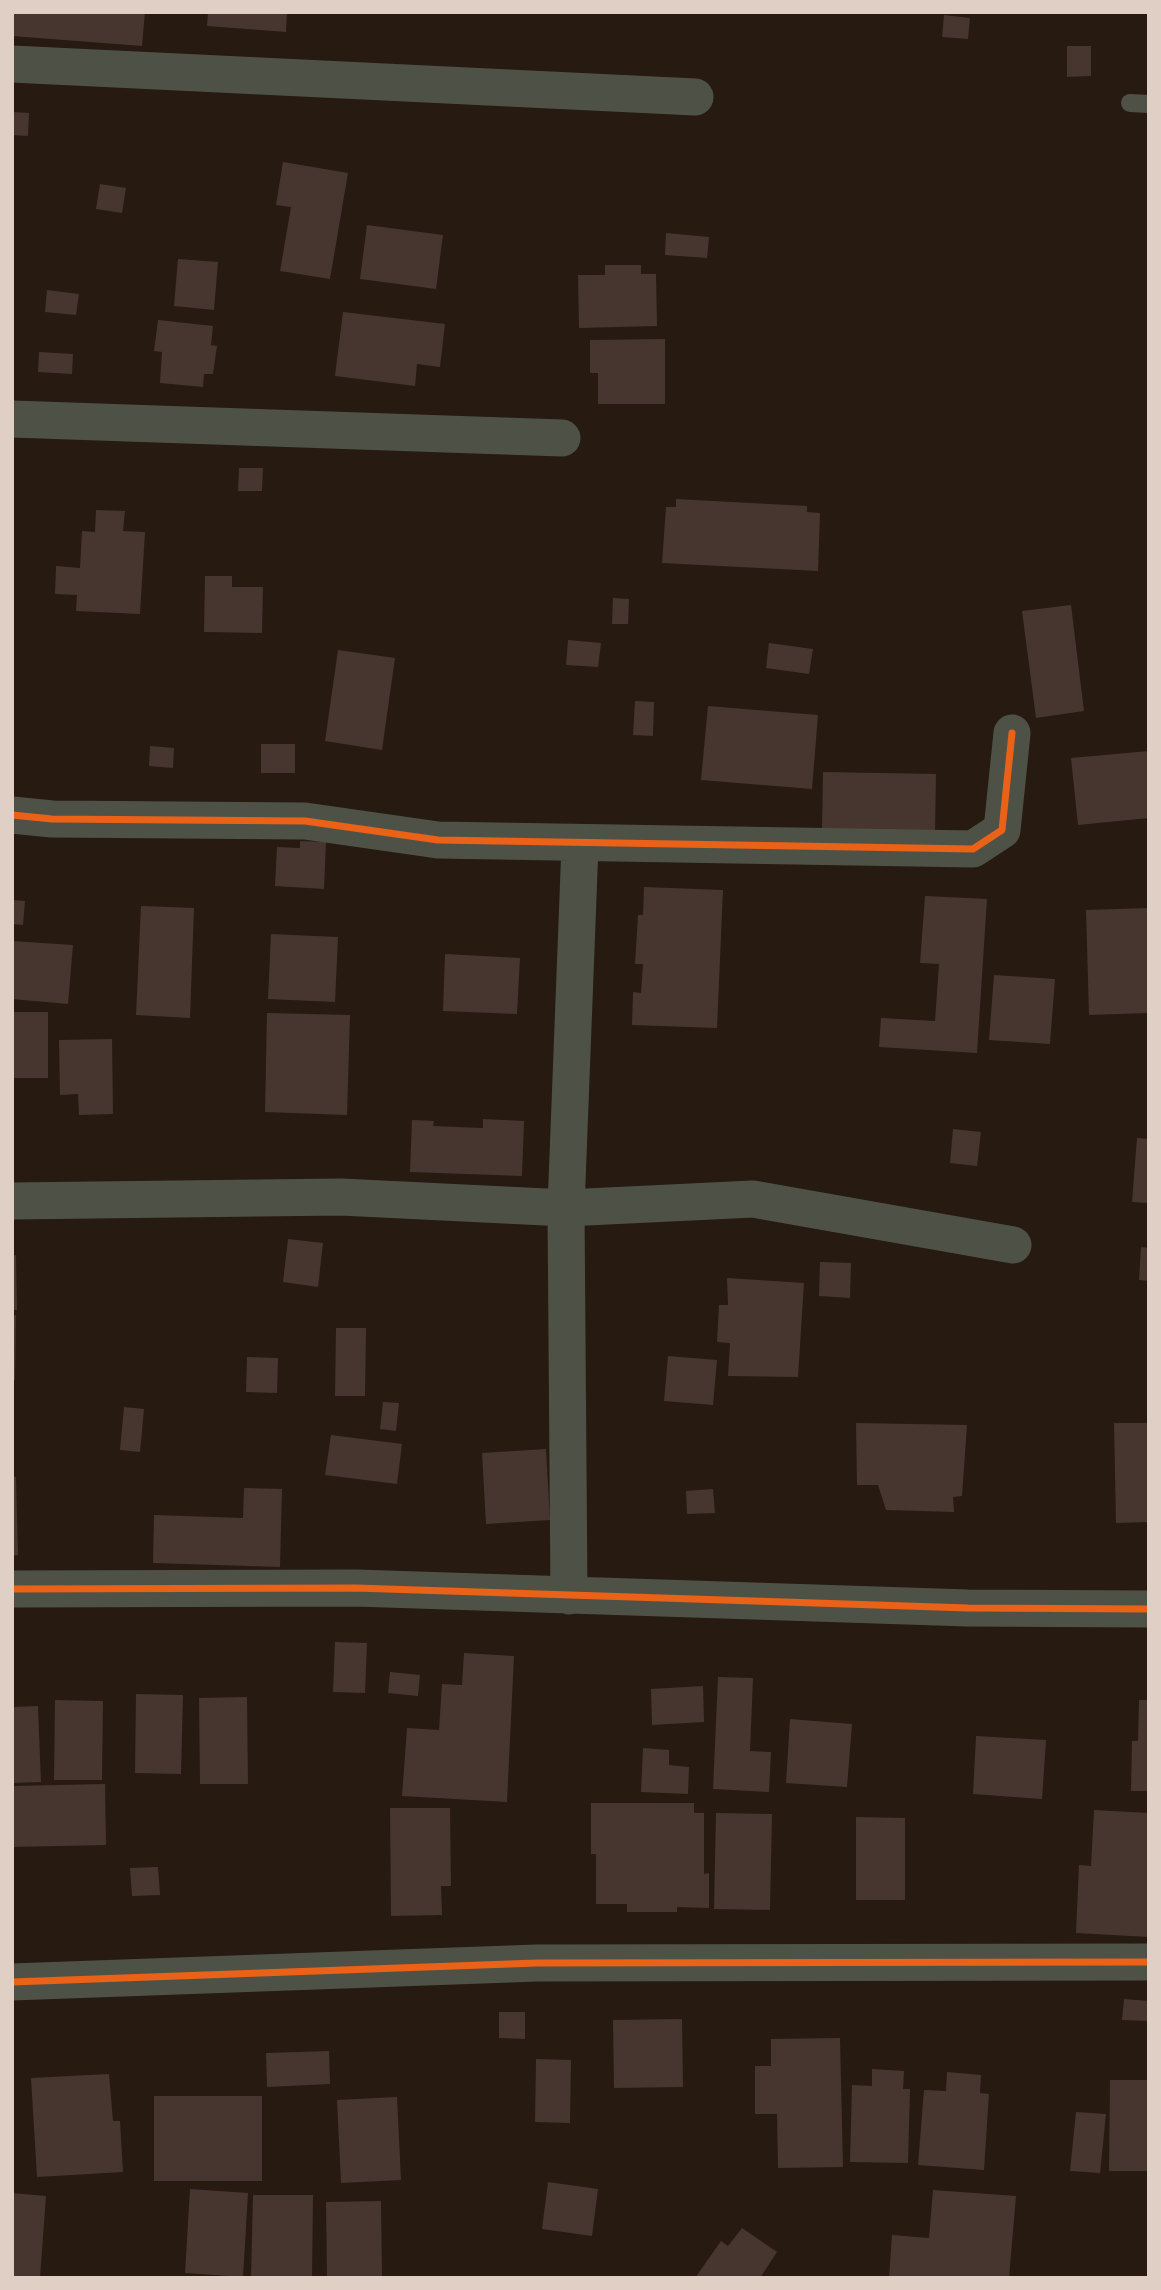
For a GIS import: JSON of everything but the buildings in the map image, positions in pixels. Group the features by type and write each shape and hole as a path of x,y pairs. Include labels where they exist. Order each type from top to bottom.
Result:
{"street":[{"path":"12,64 695,97"},
{"path":"12,419 562,438"},
{"path":"12,815 52,819 305,821 438,840 579,845 973,849 1002,830 1012,733"},
{"path":"569,1596 566,1208 579,845"},
{"path":"12,1201 341,1197 566,1208 753,1199 1013,1245"},
{"path":"12,1589 356,1588 968,1608 1149,1609"},
{"path":"12,1982 537,1963 1149,1962"}],"lane":[{"path":"1130,103 1149,104"}],"cycle path":[{"path":"12,815 52,819 305,821 438,840 973,849 1002,830 1012,733"},
{"path":"12,1589 356,1588 968,1608 1149,1609"},
{"path":"12,1982 537,1963 1149,1962"}]}
